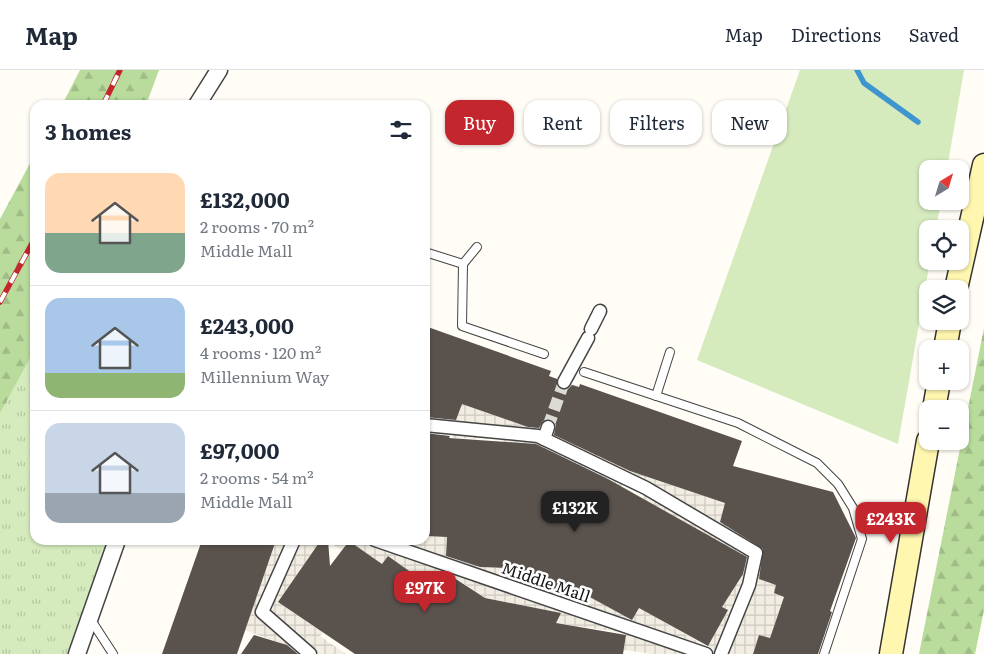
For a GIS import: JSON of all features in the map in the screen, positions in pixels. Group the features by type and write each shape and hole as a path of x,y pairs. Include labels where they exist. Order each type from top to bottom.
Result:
{"main road":[{"path":"958,280 984,165"},
{"path":"891,654 926,450"}],"street":[{"path":"200,100 219,70"},
{"path":"564,382 600,311"},
{"path":"430,425 538,436 646,488 756,553 749,585 721,654"},
{"path":"544,439 548,426"},
{"path":"77,654 115,545"},
{"path":"292,545 262,612 310,654"},
{"name":"Middle Mall","path":"390,545 706,654"}],"lane":[{"path":"477,247 463,264 462,326 544,354"},
{"path":"430,254 463,264"},
{"path":"656,396 670,352"},
{"path":"584,372 738,424 817,463 843,492 853,508 862,539 824,654"},
{"path":"90,618 112,654"}],"green space":[{"path":"80,70 159,70 148,100 65,100"},
{"path":"800,70 964,70 949,160 919,160 919,210 939,210 938,220 919,220 919,270 928,270 927,280 919,280 919,324 898,444 697,360 773,145 787,145 787,107"},
{"path":"30,163 30,365 0,423 0,219"},
{"path":"984,328 984,610 975,654 919,654 960,450 969,450 969,403"},
{"path":"30,358 30,545 115,545 77,654 0,654 0,413"}],"shaded area":[{"path":"549,376 579,387 560,438 627,462 625,469 725,503 720,523 752,531 788,544 774,593 784,597 770,638 759,635 753,654 652,654 624,650 626,633 554,623 556,612 485,598 441,568 429,585 388,556 382,564 355,545 430,545 430,536 447,537 446,559 485,563 486,568 506,568 568,600 575,589 651,587 647,612 707,647 728,610 720,606 642,499 645,495 624,482 620,488 502,443 501,439 453,438 452,432 430,430 430,400 462,404 529,427"},
{"path":"273,545 318,545 278,602 316,628 325,630 320,636 346,654 280,654 283,644 222,622"},
{"path":"334,545 345,545 341,550"}],"building":[{"path":"430,328 551,371 549,376 557,379 557,386 561,389 568,389 572,385 579,387 580,384 742,441 733,466 833,492 856,538 830,611 832,612 818,654 753,654 759,635 770,638 784,597 774,593 776,585 759,579 763,549 720,522 725,503 630,471 554,435 556,425 550,419 543,421 539,428 528,427 462,404 456,420 430,417"},
{"path":"430,434 450,436 449,438 536,444 608,479 747,557 743,574 722,607 728,610 708,646 639,608 632,620 575,589 569,598 506,568 480,567 446,556 447,537 430,536"},
{"path":"200,545 274,545 237,654 162,654"},
{"path":"318,545 328,545 330,566 346,545 355,545 382,564 388,556 429,585 439,571 448,574 485,598 561,613 556,623 626,635 623,654 355,654 278,602"},
{"path":"254,635 287,645 298,654 241,654"}],"waterway":[{"path":"857,70 864,83 918,122"}],"tunnel":[{"path":"548,427 564,382"}],"railway":[{"path":"105,100 120,70"},
{"path":"0,302 30,247"}]}
